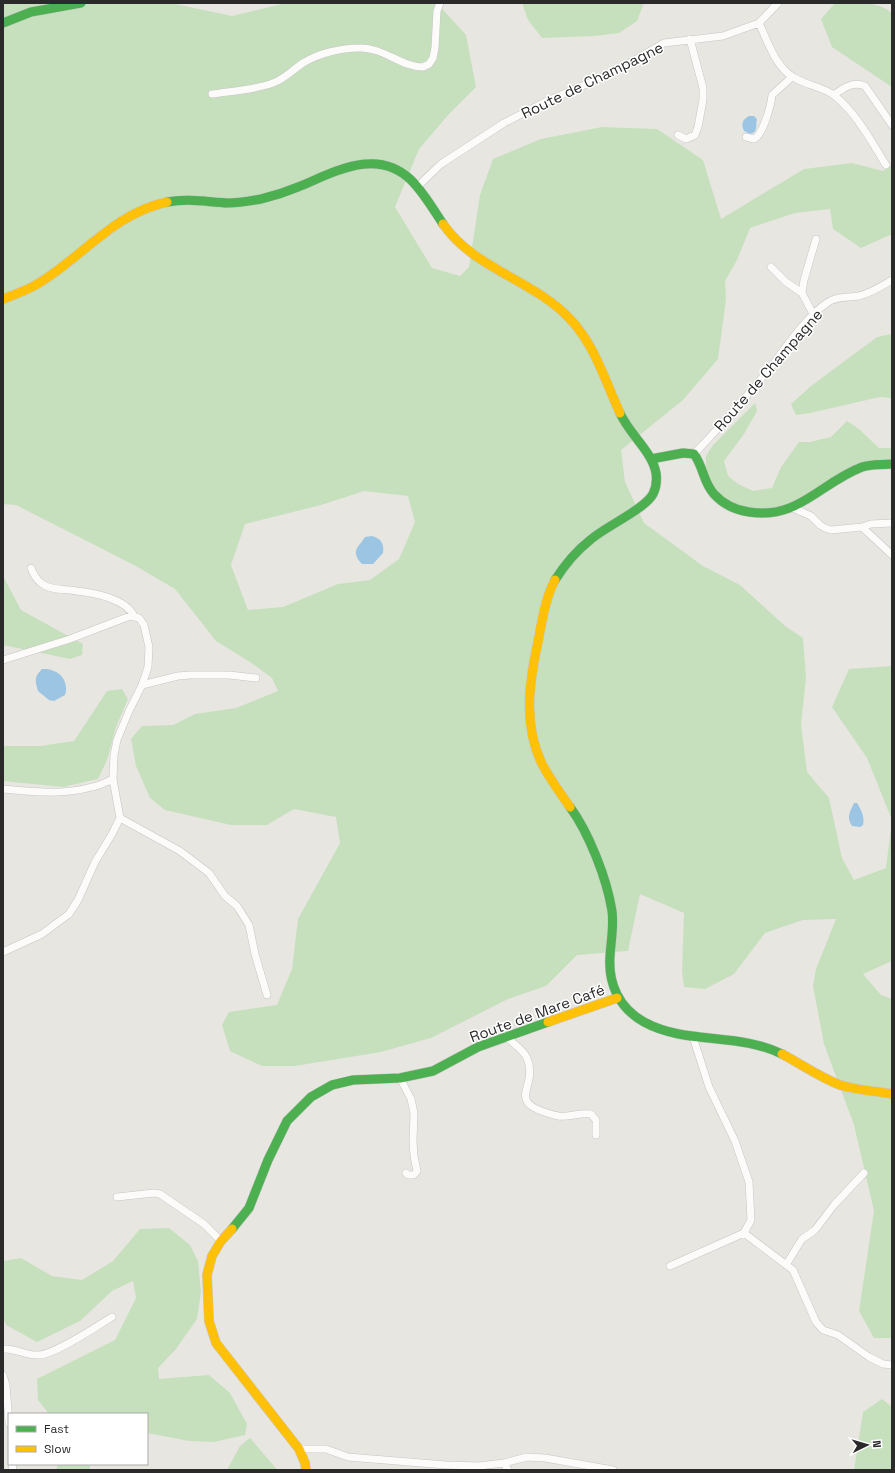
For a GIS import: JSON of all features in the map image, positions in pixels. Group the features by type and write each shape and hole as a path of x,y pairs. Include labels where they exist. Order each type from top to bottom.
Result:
{"main road":[{"path":"3,23 28,13 56,6 81,3"},
{"path":"3,299 30,289 43,281 115,224 147,207 162,202 182,200 231,204 250,202 286,192 327,173 363,163 377,164 403,173 418,186 446,229 463,245 489,266 553,304 570,318 581,331 594,354 623,420 652,459 656,480 650,499 644,505 591,539 575,553 552,586 542,617 528,695 529,725 538,756 558,792 576,817 590,842 610,900 612,924 609,964 610,980 617,998 630,1012 646,1023 666,1032 694,1037 728,1038 758,1044 777,1052 834,1082 850,1087 892,1094"},
{"path":"652,459 683,453 694,454 701,465 706,484 716,496 726,505 743,512 761,515 793,508 828,484 863,466 892,464"},
{"name":"Route de Mare Café","path":"306,1470 305,1463 299,1449 216,1343 209,1321 208,1275 212,1256 221,1241 249,1208 268,1160 287,1121 311,1097 332,1085 353,1080 400,1078 433,1071 478,1047 617,998"}],"street":[{"path":"212,94 272,83 289,75 297,67 313,58 346,49 361,48 381,52 409,65 423,67 429,64 433,58 437,11 440,3"},
{"name":"Route de Champagne","path":"418,186 440,164 504,123 543,103 614,72 664,43 723,36 758,23 778,3"},
{"path":"758,23 780,64 792,77 834,95 859,121 886,165"},
{"path":"678,135 686,139 694,135 698,127 703,100 703,88 690,39"},
{"path":"746,138 754,139 760,134 771,103 772,95 792,77"},
{"path":"834,95 850,84 861,84 865,86 892,125"},
{"path":"802,293 804,280 816,239"},
{"path":"771,267 786,282 802,293 813,314"},
{"name":"Route de Champagne","path":"694,454 752,390 813,314 827,302 837,298 859,296 877,289 892,280"},
{"path":"793,508 811,516 820,525 826,528 841,529 862,527 872,524 892,523"},
{"path":"862,527 892,555"},
{"path":"3,952 42,934 69,914 78,900 95,862 112,834 120,818 112,779 117,740 129,711 142,686 148,667 149,647 144,625 139,618 134,616 121,602 77,591 51,589 35,577 31,568"},
{"path":"3,660 70,639 116,620 134,616"},
{"path":"142,686 178,676 190,675 229,675 256,678"},
{"path":"3,789 33,792 70,791 93,787 112,779"},
{"path":"120,818 180,851 209,873 225,896 237,906 249,925 255,954 267,995"},
{"path":"506,1036 523,1052 529,1062 525,1096 530,1106 560,1116 591,1114 596,1120 596,1135"},
{"path":"670,1266 744,1234 751,1220 749,1182 735,1141 709,1087 694,1037"},
{"path":"400,1078 410,1099 414,1113 413,1142 417,1171 414,1175 406,1173"},
{"path":"786,1265 802,1238 815,1230 834,1205 864,1173"},
{"path":"116,1197 154,1193 160,1194 204,1224 221,1241"},
{"path":"744,1234 793,1270 816,1322 823,1330 838,1335 869,1357 883,1364 892,1365"},
{"path":"3,1349 13,1349 36,1355 49,1353 112,1317"},
{"path":"3,1375 6,1385 8,1413"},
{"path":"299,1449 326,1449 348,1457 446,1465 479,1466 504,1463 526,1457 545,1458 613,1470"},
{"path":"504,1463 508,1470"}],"green space":[{"path":"3,3 171,3 232,16 286,3 437,3 466,35 476,87 449,114 419,149 395,207 432,268 460,276 469,267 480,195 493,159 541,139 602,127 657,129 703,160 721,219 804,169 852,163 883,171 892,165 892,234 861,248 833,229 830,209 795,213 750,228 737,260 725,281 726,299 718,359 683,400 621,450 625,482 644,523 703,566 740,585 785,626 803,638 806,678 801,725 807,772 829,798 842,858 854,880 886,868 892,820 892,961 863,974 881,995 892,999 892,1338 874,1338 859,1311 874,1211 854,1125 824,1044 813,986 816,969 836,919 803,920 765,933 734,974 705,989 684,987 682,971 684,913 640,894 628,951 577,955 546,986 508,999 431,1038 381,1052 295,1066 262,1066 230,1051 222,1025 229,1012 277,1005 292,969 298,919 340,843 336,817 294,809 267,825 231,825 165,810 150,798 136,766 131,739 142,726 173,725 195,714 236,708 278,691 272,678 253,664 216,641 175,589 134,565 16,505 3,504","holes":["364,491 408,496 415,522 399,559 370,580 338,584 283,607 248,610 231,565 245,524 321,505"]},
{"path":"522,3 644,3 637,21 619,33 594,36 542,38 528,20"},
{"path":"835,3 872,4 892,13 892,87 832,47 821,19"},
{"path":"892,334 892,398 880,397 796,415 791,404 811,386 877,337"},
{"path":"755,403 757,411 744,434 724,461 728,476 738,484 753,491 772,488 781,467 799,442 810,442 831,437 847,421 859,429 879,448 892,448 892,462 862,464 793,505 772,512 735,506 722,496 710,481 706,466 706,456 713,445"},
{"path":"3,576 21,610 83,644 82,655 70,659 3,645"},
{"path":"892,666 892,820 867,758 832,707 849,669"},
{"path":"122,689 128,699 116,727 107,760 98,779 63,787 3,781 3,746 40,746 74,741 107,691"},
{"path":"169,1228 190,1245 198,1261 201,1292 197,1319 176,1349 158,1368 159,1379 209,1375 230,1393 247,1424 245,1435 214,1442 189,1441 148,1433 148,1413 48,1413 38,1400 37,1379 115,1340 136,1298 133,1281 112,1291 80,1321 37,1342 6,1325 3,1317 4,1261 21,1258 52,1276 82,1280 113,1261 140,1229"},
{"path":"882,1399 892,1407 892,1470 854,1470 863,1412"},
{"path":"250,1438 277,1470 227,1470 240,1446"},
{"path":"58,1465 90,1465 90,1470 56,1470"}],"water":[{"path":"749,116 754,116 757,119 756,130 750,134 744,131 742,124"},
{"path":"372,536 382,542 383,553 373,564 362,564 356,556 356,550 365,537"},
{"path":"42,669 53,670 64,679 66,684 65,695 54,701 49,700 38,691 36,679"},
{"path":"854,803 857,803 863,816 863,825 860,827 852,826 849,820 849,814"}],"traffic: fast":[{"path":"3,23 31,12 81,3"},
{"path":"167,202 190,200 228,203 244,202 289,191 341,169 370,164 384,165 398,170 411,180 443,224"},
{"path":"555,580 570,559 584,545 641,506 653,494 656,487 656,473 654,465 620,413"},
{"path":"651,459 683,453 694,454 700,464 705,480 710,489 721,501 739,510 766,513 781,511 795,505 847,474 862,467 892,464"},
{"path":"570,807 590,843 602,871 610,898 613,917 610,956 611,976 617,994 628,1010 644,1022 677,1034 747,1043 765,1047 782,1054"},
{"path":"232,1229 249,1208 268,1160 287,1121 311,1097 332,1085 353,1080 400,1078 433,1071 478,1047 548,1022"}],"traffic: slow":[{"path":"3,299 39,283 115,225 148,208 167,202"},
{"path":"443,224 456,239 487,264 539,294 570,319 579,329 593,352 620,413"},
{"path":"555,580 546,602 542,618 532,673 530,688 530,719 532,734 542,764 570,807"},
{"path":"548,1022 617,998"},
{"path":"782,1054 840,1085 892,1094"},
{"path":"232,1229 221,1241 212,1256 207,1275 209,1321 216,1343 299,1449 305,1463 306,1470"}]}
